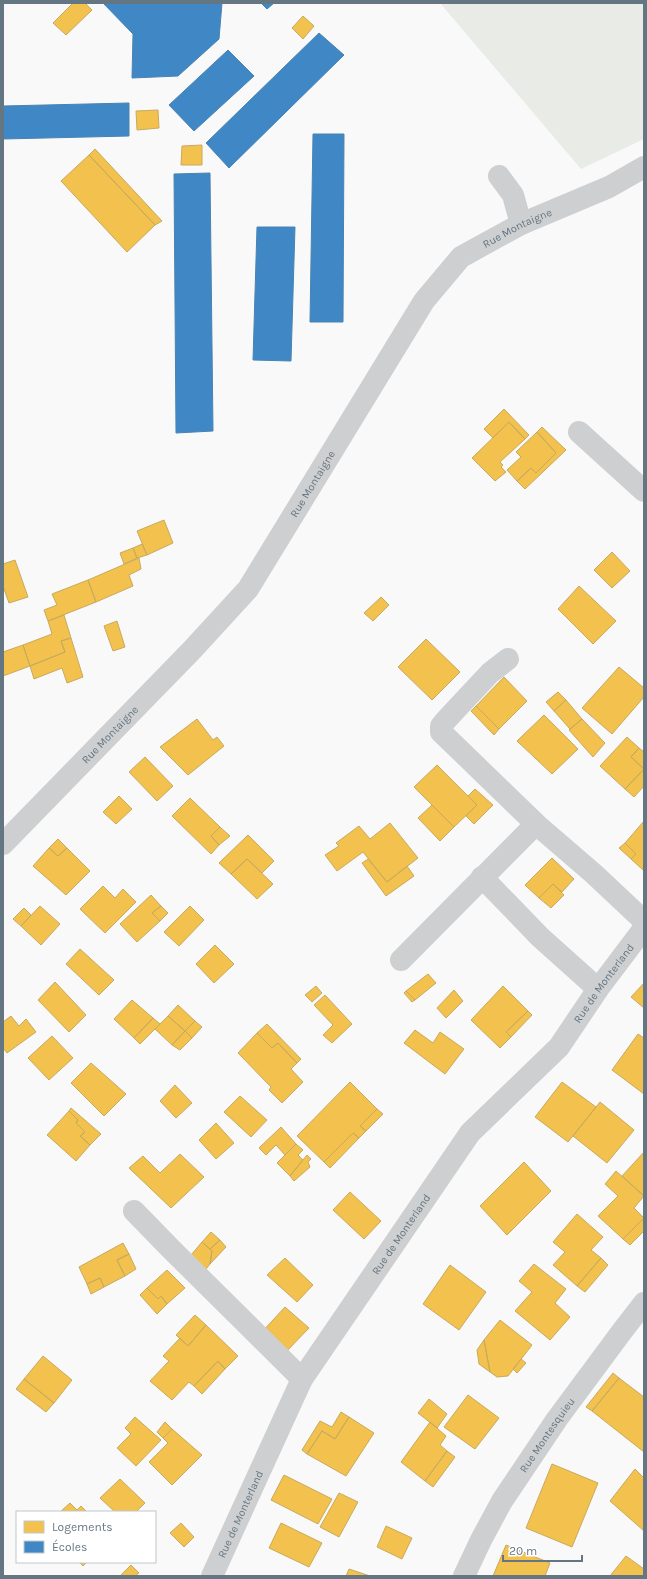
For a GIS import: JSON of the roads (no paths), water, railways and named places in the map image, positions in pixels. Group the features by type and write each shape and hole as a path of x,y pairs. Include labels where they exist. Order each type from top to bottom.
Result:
{"street":[{"name":"Rue Montaigne","path":"3,844 192,650 248,588 424,301 461,256 521,224 609,187 644,167"},
{"path":"499,176 513,195 521,224"},
{"path":"579,432 644,491"},
{"path":"508,659 490,673 446,720 441,726 442,732 536,824 594,874 644,921"},
{"path":"401,960 536,824"},
{"path":"482,878 540,937 598,989"},
{"name":"Rue de Monterland","path":"212,1576 302,1378 470,1134 559,1047 598,989 644,928"},
{"path":"134,1211 302,1378"},
{"name":"Rue Montesquieu","path":"464,1576 481,1540 502,1502 557,1419 644,1303"}]}
